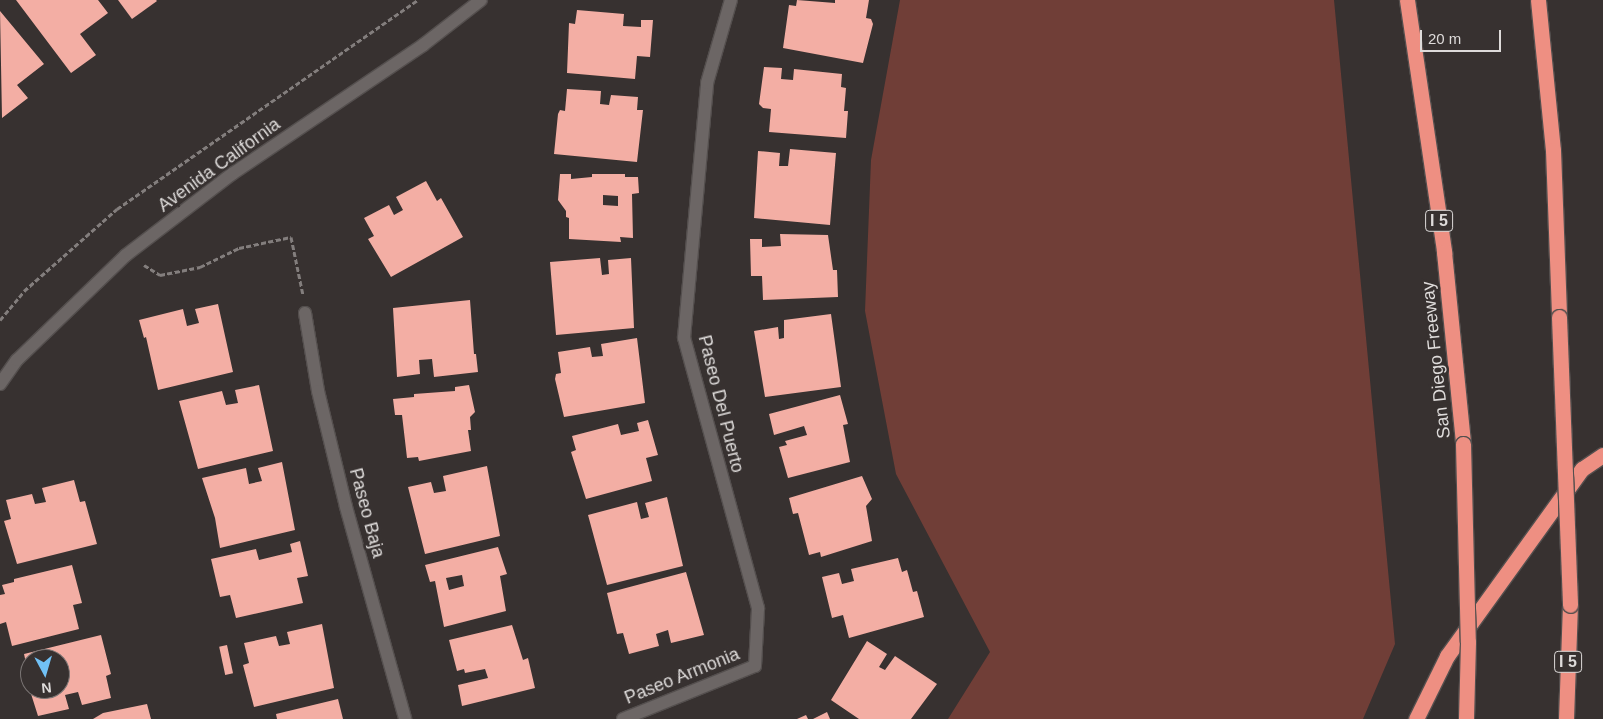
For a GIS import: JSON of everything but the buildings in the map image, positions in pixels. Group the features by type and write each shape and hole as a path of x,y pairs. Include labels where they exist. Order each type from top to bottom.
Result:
{"highway":[{"name":"San Diego Freeway","path":"1407,0 1444,252 1463,444 1468,642 1466,719"},
{"name":"I 5","path":"1538,0 1553,150 1570,605 1566,719"},
{"path":"1416,719 1447,656 1582,469 1603,455"}],"street":[{"name":"Avenida California","path":"0,384 17,360 126,254 232,174 423,45 481,0"},
{"name":"Paseo Del Puerto","path":"731,0 707,84 684,338 758,608 755,666"},
{"name":"Paseo Baja","path":"305,313 318,391 405,719"},
{"name":"Paseo Armonia","path":"623,719 755,666"}],"path":[{"path":"0,320 24,291 117,209 418,0"},
{"path":"126,254 160,275 200,267 239,248 292,237 305,313"}],"shaded area":[{"path":"900,0 1334,0 1395,644 1363,719 948,719 990,652 896,474 865,311 871,160"}]}
